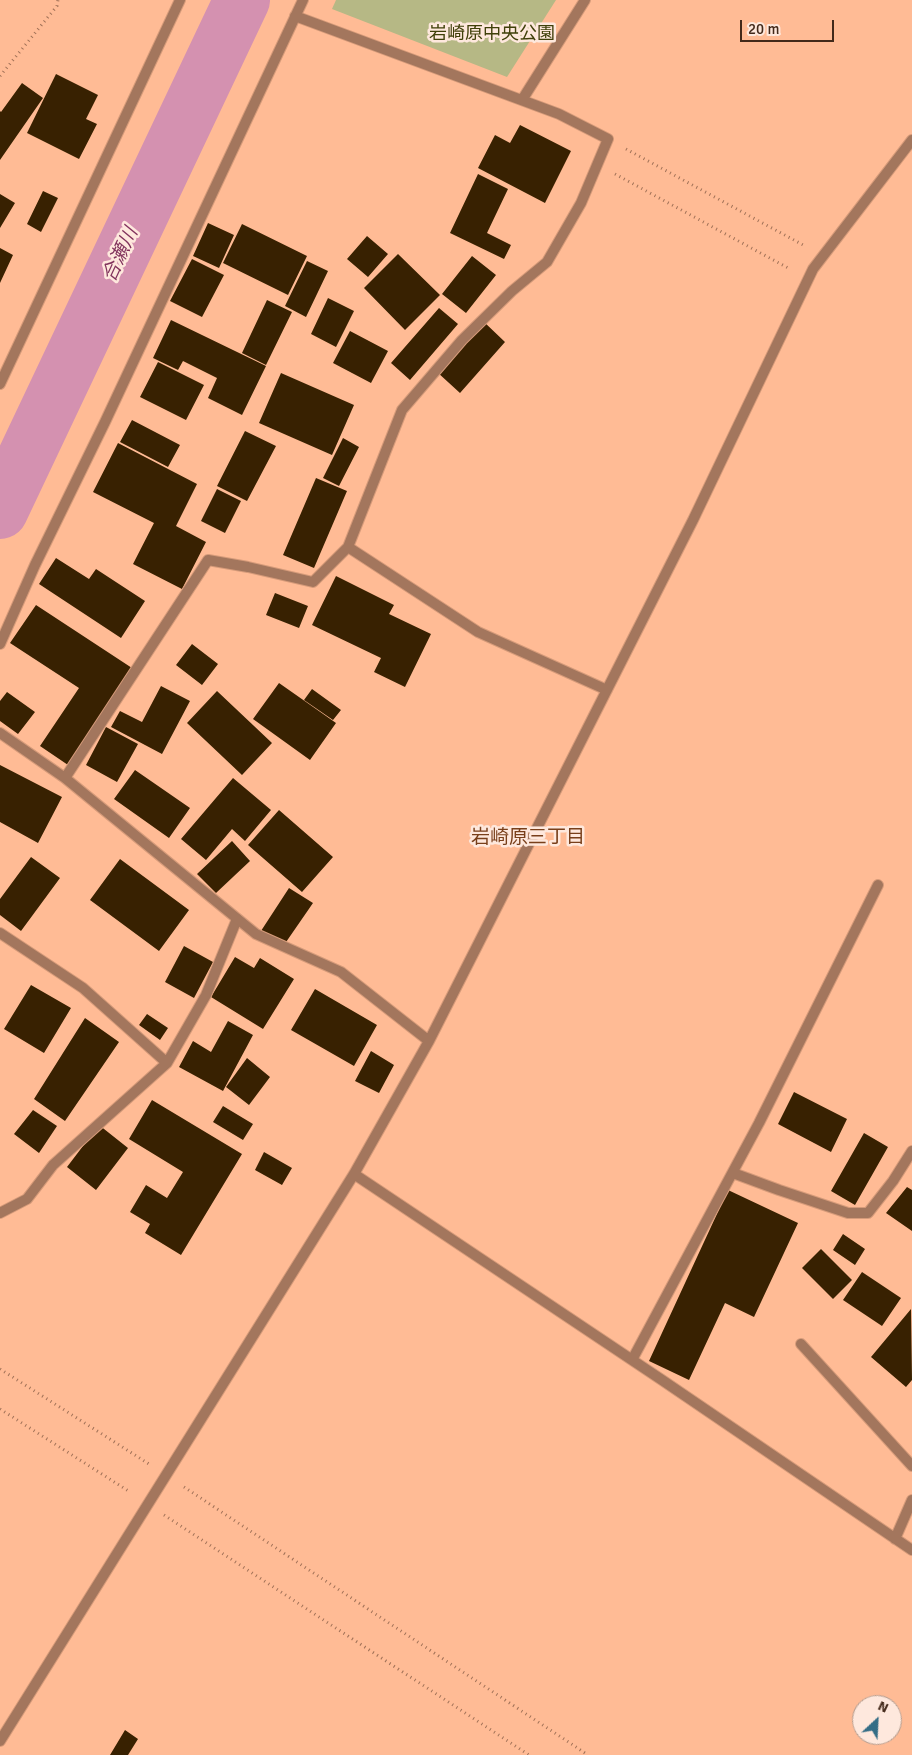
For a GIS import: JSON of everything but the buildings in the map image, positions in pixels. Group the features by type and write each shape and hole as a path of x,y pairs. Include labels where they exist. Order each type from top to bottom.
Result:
{"street":[{"path":"0,384 180,0"},
{"path":"0,644 35,564 105,422 303,0"},
{"path":"522,100 585,0"},
{"path":"65,778 208,560 313,582 348,547 402,410 462,340 512,291 547,262 581,204 608,139 559,114 295,16"},
{"path":"0,1742 354,1174 429,1041 693,520 812,268 912,140"},
{"path":"348,547 478,632 607,690"},
{"path":"0,732 65,778 256,934 341,972 429,1041"},
{"path":"632,1360 759,1123 878,885"},
{"path":"0,1213 27,1199 53,1165 167,1063 206,995 237,919"},
{"path":"0,933 84,988 167,1063"},
{"path":"733,1173 848,1213 868,1212 893,1180 912,1151"},
{"path":"354,1174 912,1550"},
{"path":"801,1344 912,1466"},
{"path":"895,1539 912,1500"}],"path":[{"path":"0,76 57,6 58,0"},
{"path":"608,139 823,256"},
{"path":"597,164 808,279"},
{"path":"0,1369 167,1475 588,1755"},
{"path":"0,1409 149,1504 528,1755"}],"green space":[{"name":"岩崎原中央公園","path":"336,0 556,0 507,77 332,9"}],"waterway":[{"name":"合瀬川","path":"0,511 242,0"}],"district":[{"name":"岩崎原三丁目","path":"528,838"}]}
